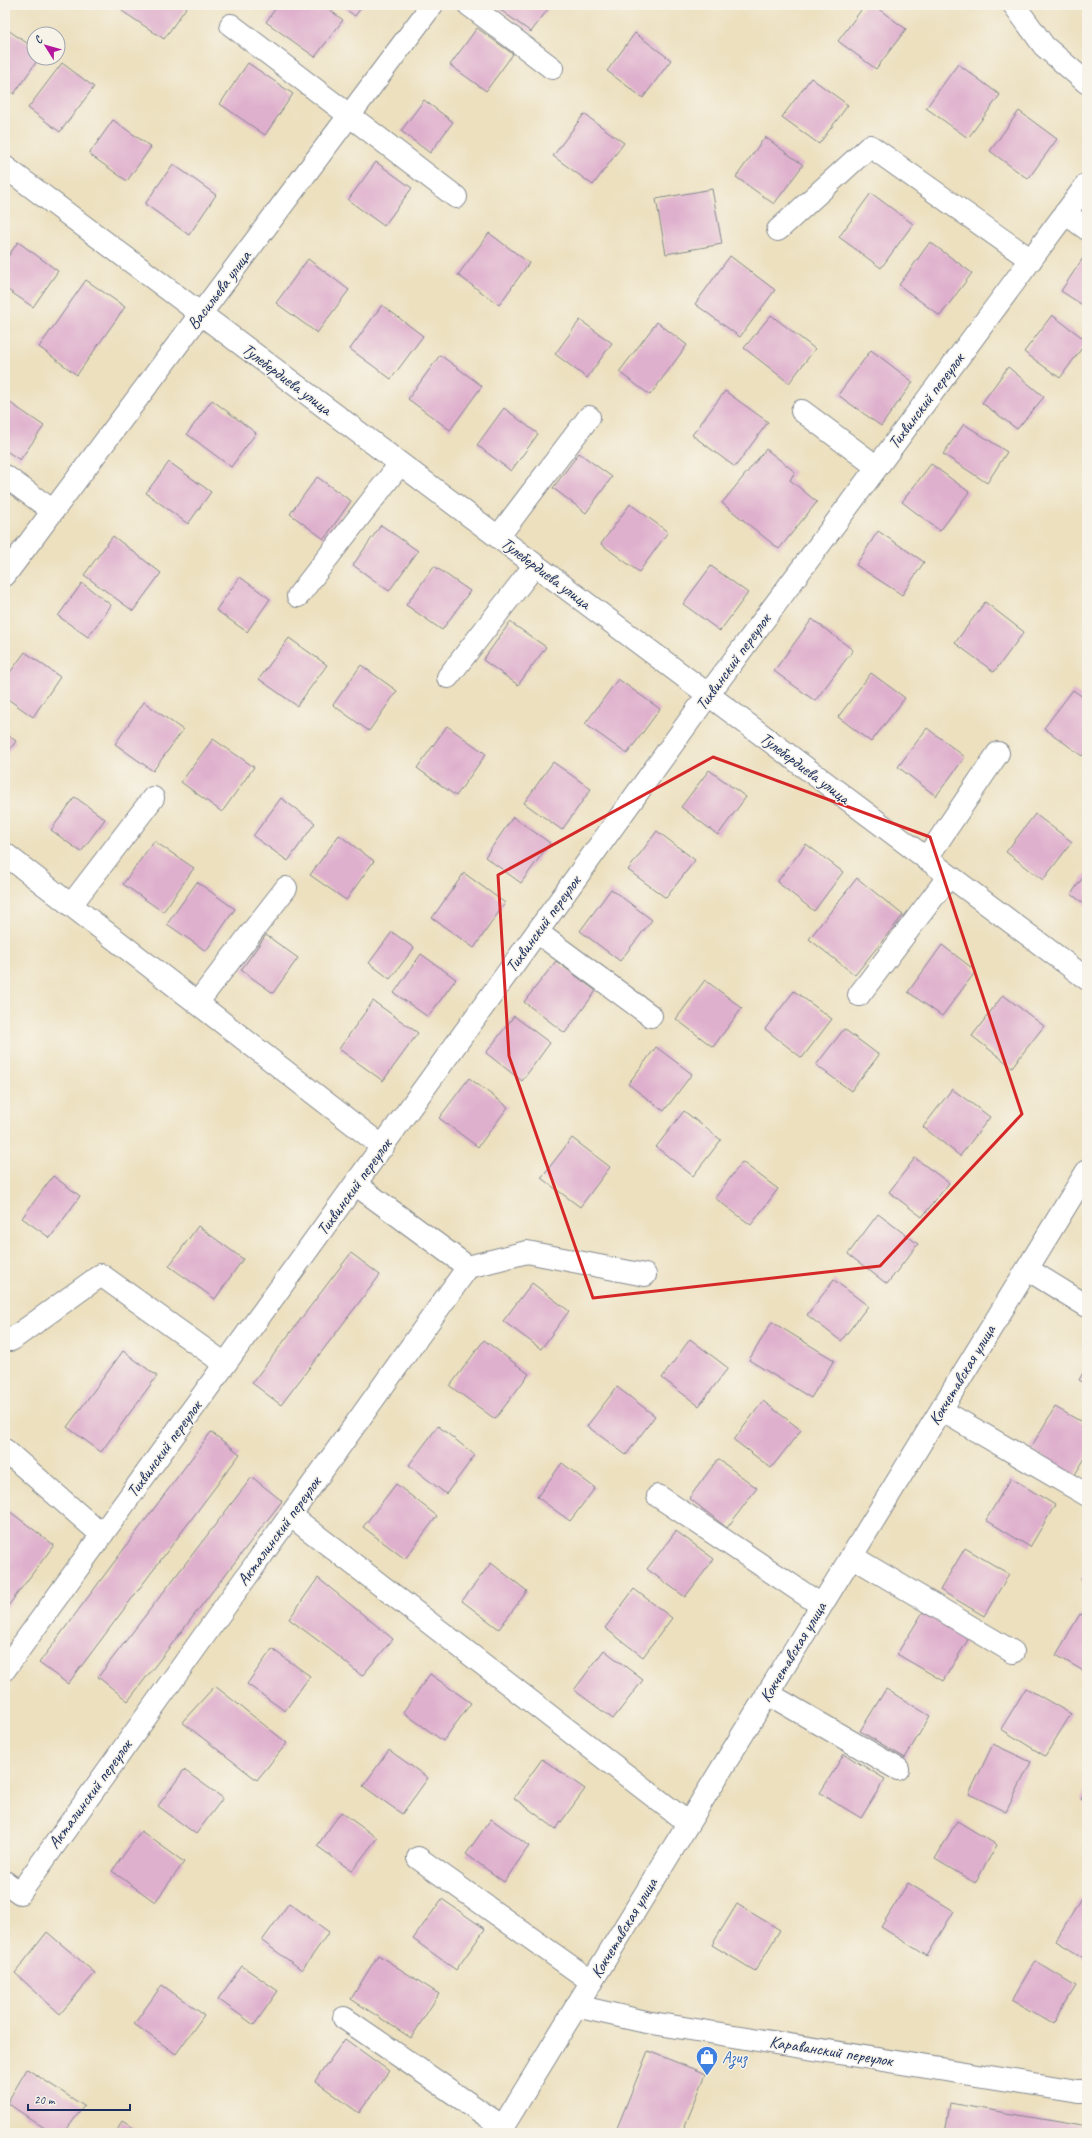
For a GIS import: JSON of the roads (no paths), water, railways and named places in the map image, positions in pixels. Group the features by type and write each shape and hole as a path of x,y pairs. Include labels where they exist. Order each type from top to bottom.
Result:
{"street":[{"name":"Васильева улица","path":"5,575 432,5"},
{"path":"469,5 552,68"},
{"path":"1014,5 1044,46 1087,83"},
{"path":"231,24 456,197"},
{"path":"778,230 870,146 1031,260"},
{"name":"Тулебердиева улица","path":"5,167 1087,979"},
{"name":"Тихвинский переулок","path":"5,1669 708,695 1087,184"},
{"path":"1066,213 1087,229"},
{"path":"802,411 877,467"},
{"path":"498,537 589,417"},
{"path":"298,596 400,464"},
{"path":"5,476 53,511"},
{"path":"448,677 535,565"},
{"path":"926,859 998,753"},
{"path":"71,905 153,798"},
{"path":"5,854 383,1147"},
{"path":"859,995 949,876"},
{"path":"197,1004 286,888"},
{"path":"537,932 651,1016"},
{"name":"Кокчетавская улица","path":"501,2130 1087,1171"},
{"path":"355,1184 468,1267 527,1252 645,1275"},
{"name":"Акталинский переулок","path":"5,1882 20,1893 468,1267"},
{"path":"1027,1269 1087,1306"},
{"path":"7,1343 101,1275 225,1364"},
{"path":"941,1410 1087,1495"},
{"path":"5,1450 102,1535"},
{"path":"658,1496 821,1605"},
{"path":"290,1515 688,1823"},
{"path":"851,1556 1013,1652"},
{"path":"767,1693 898,1769"},
{"path":"418,1858 591,1981"},
{"name":"Караванский переулок","path":"576,2006 646,2022 1077,2091 1087,2091"},
{"path":"344,2018 501,2130"}],"place":[{"name":"Азиз","path":"707,2076"}]}
